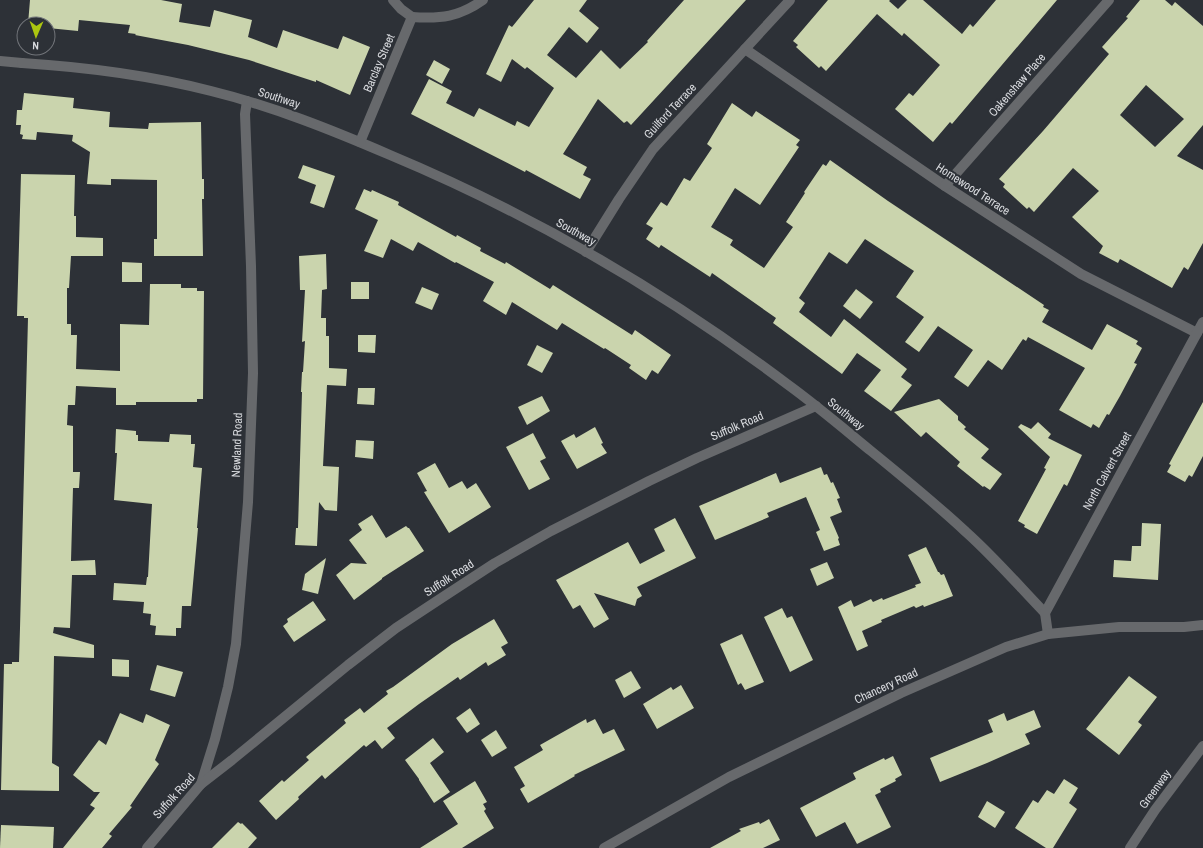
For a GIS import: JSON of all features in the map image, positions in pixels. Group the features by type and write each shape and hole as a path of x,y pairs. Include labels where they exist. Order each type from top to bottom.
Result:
{"street":[{"path":"394,0 401,9 412,17 433,18 454,15 470,9 483,0"},
{"name":"Guilford Terrace","path":"586,252 653,149 790,0"},
{"name":"Oakenshaw Place","path":"945,186 1109,0"},
{"name":"Barclay Street","path":"360,142 412,17"},
{"name":"Homewood Terrace","path":"745,49 945,186 1081,274 1197,333"},
{"name":"Southway","path":"0,61 66,66 118,73 177,83 247,101 302,119 360,142 478,194 586,252 694,318 785,382 921,492 967,533 1045,613"},
{"name":"Newland Road","path":"201,784 215,739 228,687 236,644 248,502 253,373 251,259 245,114 247,101"},
{"name":"North Calvert Street","path":"1045,613 1203,322"},
{"name":"Suffolk Road","path":"147,848 201,784 348,664 396,628 495,563 551,531 697,458 816,406"},
{"path":"1045,613 1048,634"},
{"name":"Chancery Road","path":"604,848 729,778 834,725 984,655 1048,634 1119,627 1184,627 1203,625"},
{"name":"Greenway","path":"1130,848 1155,810 1203,746"}],"building":[{"path":"30,0 161,0 182,4 179,22 210,27 214,10 252,20 248,37 277,48 283,30 338,49 343,36 370,47 350,95 316,80 316,82 249,60 188,45 128,33 130,25 79,20 78,31 56,29 56,16 29,16"},
{"path":"534,0 587,0 579,11 599,28 587,43 569,27 547,55 576,78 601,50 620,69 648,42 647,41 684,0 746,0 631,125 627,121 624,123 598,99 563,154 587,167 583,175 591,179 580,199 526,170 525,172 411,114 429,79 452,91 446,103 474,117 479,108 515,126 517,121 529,127 554,88 527,67 525,69 512,59 501,82 486,74 509,25 512,27"},
{"path":"828,0 890,0 889,1 898,9 907,0 923,0 962,34 970,24 973,27 996,0 1057,0 952,124 950,122 933,142 895,109 909,93 913,96 940,65 904,33 902,36 877,14 826,71 821,66 819,68 796,47 798,45 793,41"},
{"path":"1140,0 1165,0 1172,6 1175,2 1203,26 1203,125 1177,156 1203,170 1203,243 1188,270 1184,267 1172,288 1120,259 1118,263 1099,253 1103,246 1072,217 1099,191 1073,168 1034,212 1029,207 1027,209 1003,187 1005,184 999,179 1043,131 1109,54 1102,47 1128,18 1126,17","holes":["1146,85 1184,119 1155,147 1120,115"]},
{"path":"434,60 450,69 442,84 426,75"},
{"path":"24,93 74,98 73,108 110,112 109,127 148,129 149,123 201,122 202,179 204,179 204,199 202,199 203,256 154,256 154,239 157,239 157,180 111,179 111,185 87,184 90,152 72,141 73,135 37,132 36,140 22,139 23,135 20,134 21,125 16,125 17,110 22,110"},
{"path":"732,103 752,117 756,111 800,140 796,145 799,147 760,205 735,188 711,227 733,240 730,245 764,268 793,227 786,222 805,193 804,192 823,164 826,166 830,160 888,201 1044,305 1043,307 1049,310 1042,322 1092,350 1107,324 1138,341 1136,344 1142,348 1134,363 1137,364 1109,415 1107,414 1099,428 1093,424 1091,428 1059,410 1085,368 1028,337 1026,341 1023,339 1002,370 988,360 968,387 954,377 973,350 938,326 919,352 905,342 924,317 896,297 914,271 865,239 847,264 829,252 799,298 805,303 799,312 831,337 844,319 907,369 901,377 912,385 891,411 864,391 881,370 857,353 842,374 773,323 776,318 712,273 710,277 661,245 659,248 646,239 653,228 646,224 661,202 667,206 684,178 690,181 712,148 707,144"},
{"path":"303,165 335,176 324,208 310,203 316,185 298,178"},
{"path":"21,174 75,175 74,216 76,216 76,237 103,238 103,256 71,256 69,288 67,288 67,324 71,324 71,335 77,335 76,369 120,371 120,324 149,325 150,284 181,284 181,288 197,288 197,291 204,291 203,399 197,399 197,402 136,402 136,405 116,405 116,388 76,386 75,405 68,405 67,425 73,426 73,472 80,472 79,488 73,488 71,561 95,560 96,575 72,575 70,628 54,627 53,633 94,645 94,658 54,656 52,763 59,767 59,791 1,790 4,664 19,662 28,318 24,318 24,316 17,316"},
{"path":"364,189 371,192 372,190 399,202 398,205 456,237 457,235 481,248 480,251 505,264 506,262 550,289 553,285 632,335 635,330 671,355 658,374 652,370 646,380 629,368 631,365 562,323 557,330 512,302 506,315 483,301 494,282 456,262 455,263 418,242 413,251 391,239 383,258 364,251 378,220 355,209"},
{"path":"326,254 327,289 322,290 321,318 326,318 326,336 329,336 329,368 347,369 346,386 327,385 323,466 339,467 337,511 325,510 319,502 317,546 295,545 296,528 298,528 301,392 305,341 302,342 305,290 300,290 299,256"},
{"path":"122,262 142,263 142,282 122,282"},
{"path":"351,282 369,282 369,299 351,299"},
{"path":"422,287 439,294 432,310 415,303"},
{"path":"856,289 873,302 860,319 843,306"},
{"path":"358,335 376,335 375,353 358,352"},
{"path":"537,345 553,353 542,373 527,365"},
{"path":"358,388 375,388 374,405 357,404"},
{"path":"542,396 550,411 527,425 518,407"},
{"path":"939,399 958,416 958,420 966,427 964,429 989,449 981,458 1002,474 990,490 984,486 983,487 957,466 960,462 926,432 921,437 894,412"},
{"path":"1203,402 1203,456 1192,477 1189,475 1185,482 1167,472 1171,465 1169,464"},
{"path":"1038,422 1051,434 1048,438 1082,455 1067,486 1064,484 1037,534 1024,527 1025,525 1018,521 1046,469 1044,468 1050,457 1018,427 1021,424 1031,429"},
{"path":"595,427 603,443 601,444 607,453 577,469 561,441 574,434 576,438"},
{"path":"116,429 136,431 138,441 169,442 170,434 191,435 191,444 195,444 193,467 202,468 191,606 182,606 181,628 176,628 176,636 155,635 156,626 150,625 151,614 143,613 144,602 113,600 114,583 146,585 148,577 152,504 114,500 117,453 115,453"},
{"path":"533,433 546,458 540,461 550,479 529,490 506,447"},
{"path":"356,440 374,441 373,459 355,457"},
{"path":"435,463 449,488 462,481 467,489 476,483 491,507 449,533 424,492 427,491 417,473"},
{"path":"821,467 824,475 827,474 831,483 833,482 840,498 837,499 842,512 830,517 839,538 840,545 824,551 816,532 820,530 806,497 767,513 769,517 715,540 699,506 776,473 780,483"},
{"path":"372,515 386,538 406,526 409,528 424,551 382,578 354,600 336,575 351,563 367,564 349,540 362,530 358,524"},
{"path":"675,518 696,558 637,587 642,596 637,599 635,606 594,593 609,619 594,628 580,605 573,609 556,580 628,542 640,564 665,551 654,529"},
{"path":"1142,523 1161,524 1158,580 1113,577 1114,560 1131,561 1132,546 1141,546"},
{"path":"926,547 938,572 941,575 944,574 953,596 924,607 923,605 916,608 914,606 881,620 882,622 862,631 868,646 857,651 838,607 851,600 854,607 871,599 873,602 882,598 883,600 916,587 915,585 921,583 908,555"},
{"path":"326,558 318,594 302,590 305,574"},
{"path":"827,562 834,578 817,586 810,569"},
{"path":"313,601 326,620 294,642 283,626 288,622 287,619"},
{"path":"782,608 787,618 792,616 813,660 790,672 764,617"},
{"path":"494,619 508,643 501,647 506,655 488,666 486,662 460,680 458,677 419,704 387,728 395,738 382,749 375,740 366,747 364,745 325,779 322,775 276,820 259,801 282,780 284,782 309,760 306,757 346,723 344,720 360,708 364,713 388,694 386,691 452,644"},
{"path":"742,634 764,682 745,690 741,683 738,685 720,644"},
{"path":"112,659 129,660 129,677 112,676"},
{"path":"157,665 183,672 175,697 150,690"},
{"path":"631,671 641,688 624,698 615,680"},
{"path":"1129,676 1157,697 1138,722 1142,725 1119,755 1086,729"},
{"path":"681,685 694,708 657,729 643,704 671,687 673,690"},
{"path":"470,708 480,724 467,733 456,718"},
{"path":"1034,710 1041,727 1025,734 1030,744 940,782 930,758 993,732 988,720 1004,713 1007,721"},
{"path":"120,713 143,723 146,714 170,725 155,760 159,764 130,806 132,807 109,834 112,836 102,848 63,848 95,808 90,805 100,792 94,792 73,775 99,740 106,745"},
{"path":"586,719 587,723 595,719 603,734 614,729 625,750 574,775 575,776 528,803 520,789 525,786 514,767 543,750 540,745"},
{"path":"496,730 507,748 492,757 481,740"},
{"path":"433,738 444,752 430,763 450,792 434,803 405,760"},
{"path":"893,756 902,775 895,779 896,781 880,789 881,792 875,795 891,827 857,844 845,822 816,837 800,808 856,779 853,773 884,758 885,760"},
{"path":"1064,779 1078,788 1069,803 1077,809 1053,848 1046,848 1015,828 1033,800 1038,803 1047,790 1054,794"},
{"path":"475,781 487,802 483,804 486,809 484,811 494,828 462,848 420,848 458,824 443,801"},
{"path":"987,801 1005,812 995,828 978,817"},
{"path":"769,819 780,840 763,848 710,848 741,831 739,829 759,822 760,824"},
{"path":"238,822 241,824 242,823 257,838 248,848 212,848"},
{"path":"1,825 54,827 53,848 0,848"}]}
